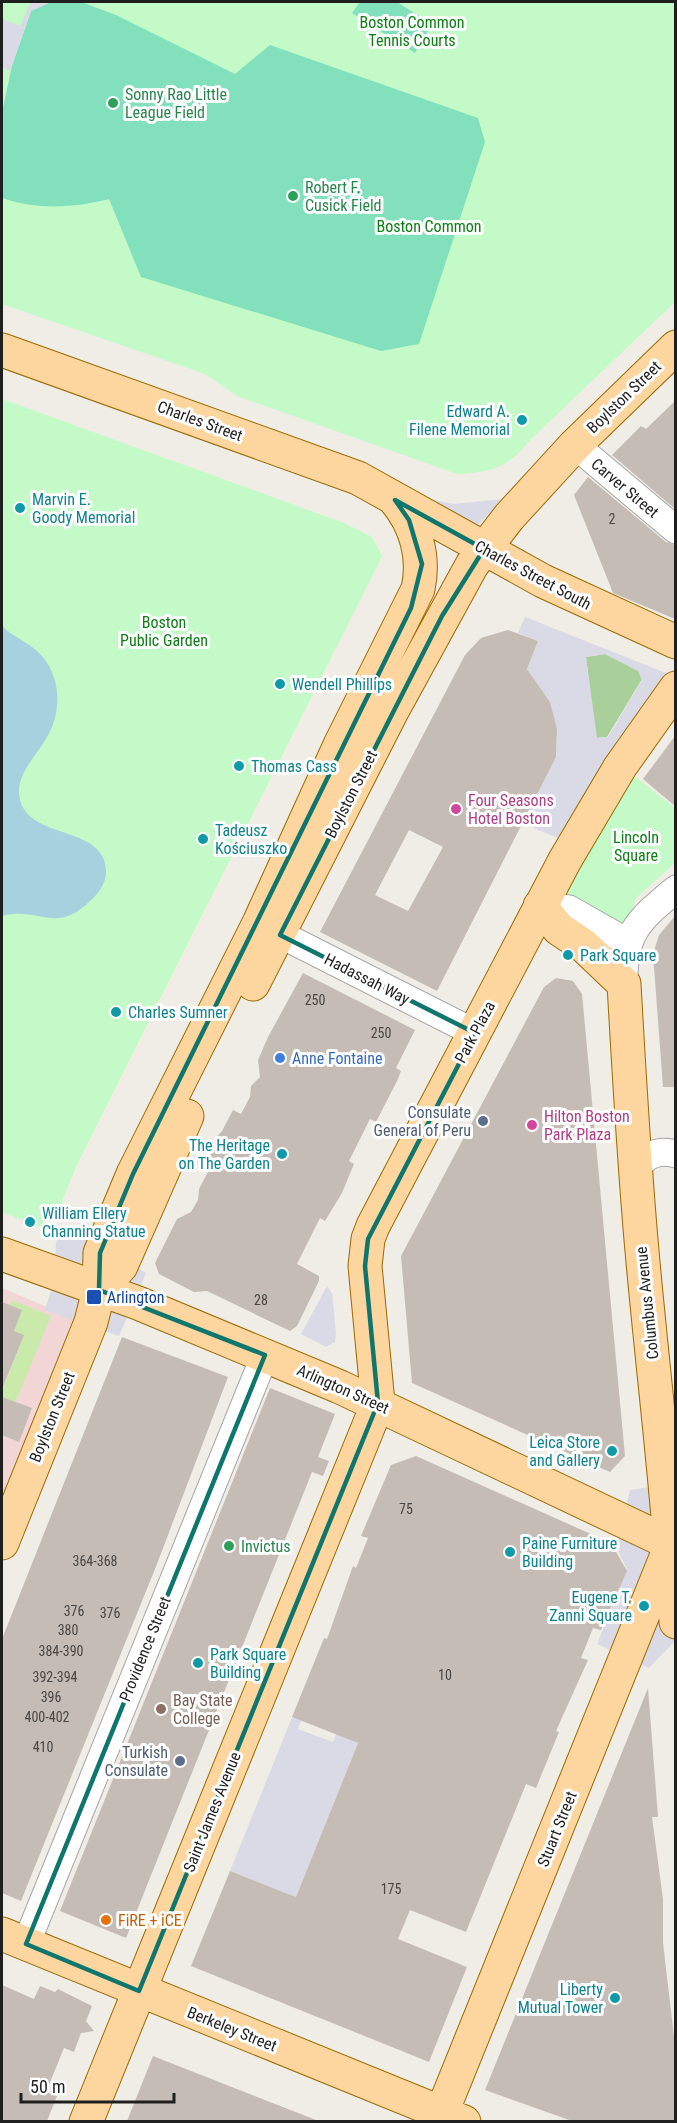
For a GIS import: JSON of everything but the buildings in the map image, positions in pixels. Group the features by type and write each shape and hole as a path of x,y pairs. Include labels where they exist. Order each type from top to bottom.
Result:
{"main road":[{"name":"Boylston Street","path":"2,1543 91,1322 99,1290 100,1253 120,1236 133,1174 442,616 484,549 509,517 575,445 675,347"},
{"name":"Charles Street","path":"2,350 358,477 395,500"},
{"name":"Boylston Street","path":"269,929 340,746 418,589 422,564 417,541 409,520 395,500"},
{"name":"Charles Street South","path":"395,500 592,606 675,642"},
{"name":"Park Plaza","path":"378,1403 365,1266 368,1239 540,906 606,789 675,688"},
{"path":"540,906 559,929 583,945 624,984"},
{"name":"Columbus Avenue","path":"624,984 635,1169 664,1489 674,1542 675,1622"},
{"name":"Arlington Street","path":"2,1254 265,1355 378,1403 674,1542"},
{"path":"655,1382 664,1400 675,1411"},
{"name":"Saint James Avenue","path":"86,2121 378,1403"},
{"name":"Stuart Street","path":"448,2118 674,1542"},
{"name":"Berkeley Street","path":"14,1939 448,2118"}],"street":[{"name":"Carver Street","path":"575,445 675,530"},
{"path":"540,906 569,909 627,942 641,919 675,888"},
{"name":"Hadassah Way","path":"269,929 475,1033"},
{"name":"Columbus Avenue","path":"624,984 627,942"},
{"path":"635,1169 640,1162 656,1152 675,1154"},
{"name":"Providence Street","path":"14,1939 265,1355"}],"highlighted area":[{"path":"395,500 484,549 442,616 280,935 475,1033 368,1239 365,1266 378,1403 139,1991 26,1944 265,1355 99,1290 100,1253 133,1174 411,608 422,564 409,520"}],"shaded area":[{"path":"31,2 51,2 31,11 10,71 2,67 3,19 20,26"},
{"path":"414,496 454,504 503,499 474,529"},
{"path":"525,617 666,673 560,839 522,823 556,757 557,740 550,702 527,669 538,641 518,633","holes":["605,654 638,671 642,680 608,737 597,738 586,657"]},
{"path":"69,1226 146,1273 119,1336 45,1310 54,1281 56,1242"},
{"path":"327,1286 332,1293 336,1333 335,1342 326,1347 301,1334"},
{"path":"2,1288 59,1312 91,1322 2,1543"},
{"name":"Eugene T. Zanni Square","path":"675,1483 675,1641 649,1668 597,1644 627,1570 617,1548 630,1490"},
{"path":"292,1717 301,1720 298,1729 333,1742 336,1734 358,1743 296,1897 230,1871"}],"green space":[{"name":"Boston Common","path":"2,2 675,2 675,302 514,457 490,470 457,474 237,396 205,374 2,304"},
{"name":"Robert F. Cusick Field","path":"51,2 81,2 116,15 235,74 270,45 478,118 485,142 419,344 381,351 141,277 109,199 69,206 42,206 2,198 2,112 12,66 31,11"},
{"name":"Boston Common Tennis Courts","path":"360,2 397,2 432,24 415,53 352,13"},
{"name":"Boston Public Garden","path":"2,399 344,523 372,537 382,556 75,1169 50,1231 2,1212"},
{"path":"605,654 639,671 642,679 607,737 596,738 586,657"},
{"name":"Lincoln Square","path":"632,774 675,808 675,863 635,899 630,917 620,923 570,898 565,892"},
{"path":"12,1300 51,1316 2,1435 2,1418 7,1405 2,1402 2,1392 24,1335 14,1331 22,1310 10,1305"}],"water":[{"path":"2,626 42,656 53,674 56,685 57,706 52,727 29,764 20,785 19,793 24,809 34,819 48,827 80,838 94,846 103,857 106,873 101,888 78,911 67,916 47,918 15,914 2,916"}],"place":[{"name":"Sonny Rao Little League Field","path":"113,103"},
{"name":"Robert F. Cusick Field","path":"293,196"},
{"name":"Edward A. Filene Memorial","path":"522,420"},
{"name":"Marvin E. Goody Memorial","path":"20,508"},
{"name":"Wendell Phillips","path":"280,684"},
{"name":"Thomas Cass","path":"239,766"},
{"name":"Four Seasons Hotel Boston","path":"456,809"},
{"name":"Tadeusz Kościuszko","path":"203,839"},
{"name":"Park Square","path":"568,955"},
{"name":"Charles Sumner","path":"116,1012"},
{"name":"Anne Fontaine","path":"280,1058"},
{"name":"Consulate General of Peru","path":"483,1121"},
{"name":"Hilton Boston Park Plaza","path":"532,1125"},
{"name":"The Heritage on The Garden","path":"282,1154"},
{"name":"William Ellery Channing Statue","path":"30,1222"},
{"name":"Arlington","path":"94,1297"},
{"name":"Leica Store and Gallery","path":"612,1451"},
{"name":"Invictus","path":"229,1546"},
{"name":"Paine Furniture Building","path":"510,1552"},
{"name":"Eugene T. Zanni Square","path":"644,1606"},
{"name":"Park Square Building","path":"198,1663"},
{"name":"Bay State College","path":"161,1709"},
{"name":"Turkish Consulate","path":"180,1761"},
{"name":"FiRE + iCE","path":"106,1920"},
{"name":"Liberty Mutual Tower","path":"615,1998"}]}
